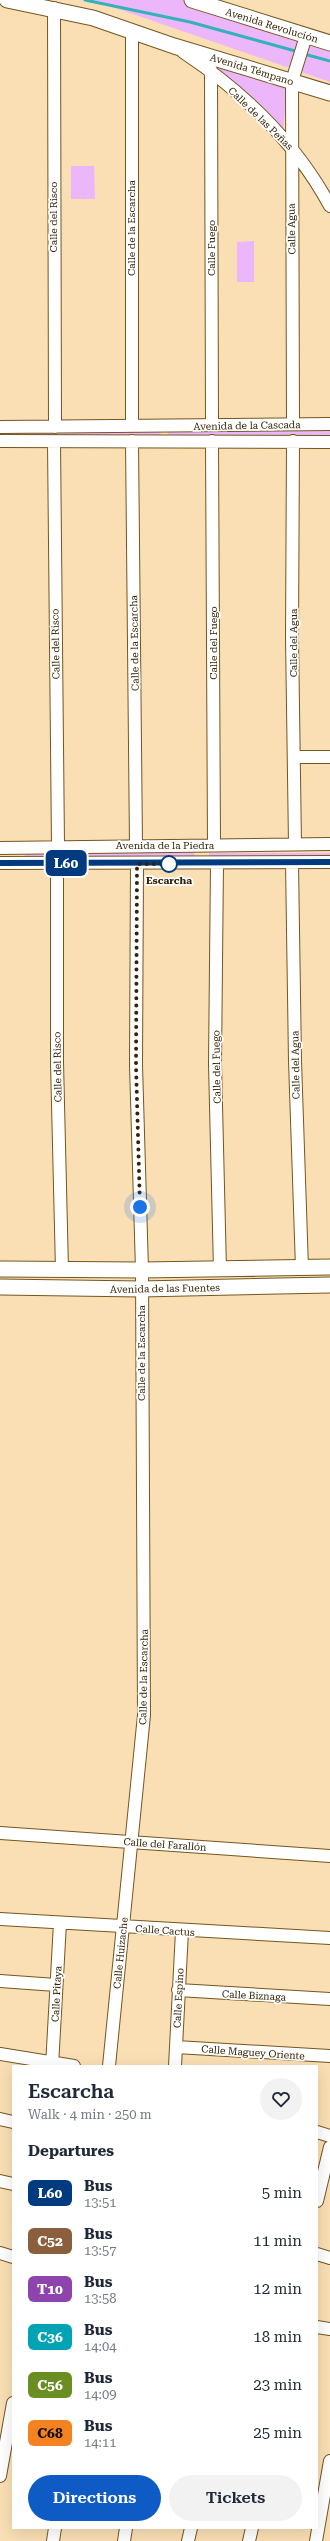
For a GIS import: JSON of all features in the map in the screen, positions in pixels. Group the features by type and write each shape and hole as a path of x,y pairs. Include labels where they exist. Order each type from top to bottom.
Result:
{"main road":[{"name":"Avenida Témpano","path":"7,0 54,8 132,31 174,46 293,74 330,93"},
{"name":"Avenida Revolución","path":"192,0 305,41 330,43"},
{"name":"Avenida de las Fuentes","path":"0,1269 220,1270 330,1267"},
{"name":"Avenida de las Fuentes","path":"0,1287 141,1289 330,1285"}],"street":[{"name":"Calle del Risco","path":"54,8 54,426"},
{"name":"Calle de la Escarcha","path":"132,31 132,424"},
{"name":"Calle Agua","path":"293,424 290,144 293,74 305,41"},
{"name":"Calle de las Peñas","path":"174,46 211,70 290,144 330,206"},
{"name":"Calle Fuego","path":"211,70 212,425"},
{"name":"Avenida de la Cascada","path":"0,427 132,424 163,426 330,424"},
{"path":"163,426 164,441"},
{"name":"Avenida de la Cascada","path":"0,441 330,442"},
{"name":"Calle de la Escarcha","path":"132,441 136,846"},
{"name":"Calle del Fuego","path":"212,441 214,845"},
{"name":"Calle del Agua","path":"293,441 295,844"},
{"name":"Calle del Risco","path":"54,442 58,846"},
{"path":"294,757 330,757"},
{"name":"Avenida de la Piedra","path":"0,848 58,846 330,844"},
{"path":"201,845 201,864"},
{"path":"17,847 17,864"},
{"name":"Calle del Agua","path":"292,862 294,1061 302,1268"},
{"name":"Avenida de la Piedra","path":"0,863 217,864 330,862"},
{"name":"Calle del Risco","path":"57,863 57,1062 62,1270"},
{"name":"Calle de la Escarcha","path":"130,1841 144,1715 142,1270 136,1065 137,864"},
{"name":"Calle del Fuego","path":"217,864 215,1064 220,1270"},
{"name":"Calle del Farallón","path":"0,1833 330,1856"},
{"name":"Calle Huizache","path":"109,2065 130,1841"},
{"name":"Calle Cactus","path":"0,1920 330,1938"},
{"name":"Calle Pitaya","path":"52,2065 60,1923"},
{"name":"Calle Espino","path":"175,2065 182,1931"},
{"path":"0,1981 56,1985"},
{"name":"Calle Biznaga","path":"178,1990 330,1999"},
{"name":"Calle Maguey Oriente","path":"176,2047 330,2056"},
{"path":"0,2054 52,2065"},
{"path":"0,2119 12,2122"},
{"path":"318,2132 330,2136"},
{"path":"318,2196 330,2147"},
{"path":"0,2181 12,2184"},
{"path":"0,2253 12,2257"},
{"path":"318,2254 330,2258"},
{"path":"318,2327 330,2330"},
{"path":"0,2476 12,2409"},
{"path":"316,2541 323,2512 330,2461"},
{"path":"53,2541 55,2529"},
{"path":"124,2541 126,2529"},
{"path":"188,2541 191,2529"},
{"path":"249,2541 252,2529"}],"shaded area":[{"path":"80,0 184,0 330,43 330,82 101,3"},
{"path":"197,55 288,81 283,131 216,68"},
{"path":"71,166 94,166 95,199 71,199"},
{"path":"254,241 254,282 237,282 237,242"},
{"path":"0,429 160,429 161,436 0,437"},
{"path":"330,430 330,436 168,437 168,431"},
{"path":"194,852 195,860 25,861 25,853"},
{"path":"209,853 330,853 330,859 209,862"}],"waterway":[{"path":"85,0 190,22 299,52"},
{"path":"304,54 330,61"}],"bus line":[{"name":"L60","path":"0,863 217,864 330,862"}],"place":[{"name":"Escarcha","path":"169,864"}],"route":[{"path":"140,1207 136,1065 137,864 169,864"}]}
